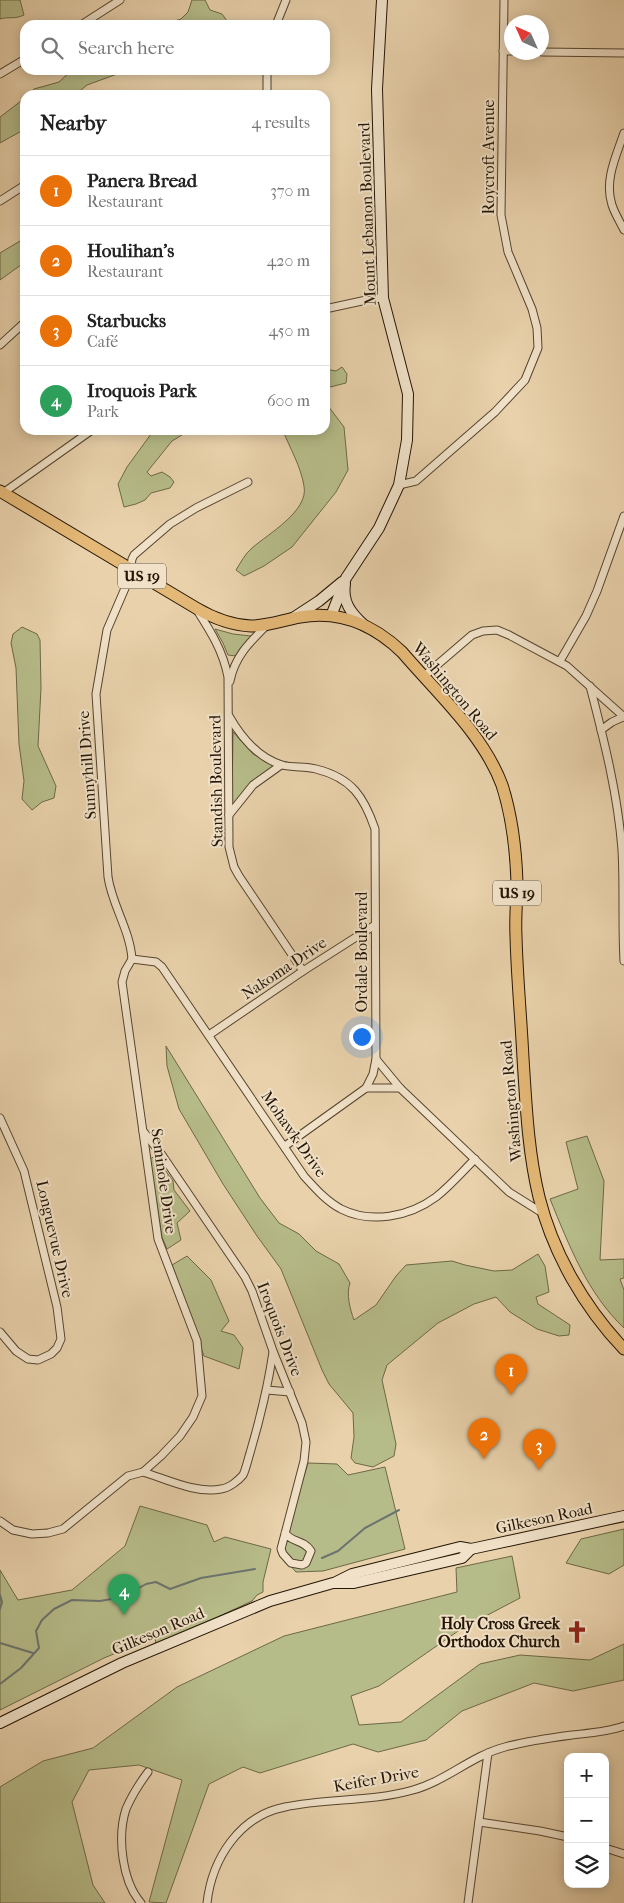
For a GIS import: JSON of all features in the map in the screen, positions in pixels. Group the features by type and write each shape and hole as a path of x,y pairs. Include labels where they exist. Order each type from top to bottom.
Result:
{"main road":[{"name":"Washington Road","path":"2,492 130,570 215,618 249,626 267,625 308,616 331,616 364,625 395,645 465,724 484,749 502,786 509,812 516,869 516,950 528,1123 536,1179 544,1215 558,1251 578,1288 600,1320 624,1348"}],"street":[{"path":"89,20 120,0"},
{"path":"278,20 286,0"},
{"name":"Mount Lebanon Boulevard","path":"331,616 346,578 385,518 399,485 407,440 408,394 383,298 378,89 382,0"},
{"name":"Roycroft Avenue","path":"399,485 416,481 495,412 525,380 538,348 537,328 532,309 508,252 500,215 504,0"},
{"path":"549,52 624,53"},
{"path":"0,74 20,62"},
{"path":"267,75 267,90"},
{"path":"624,133 611,172 609,188 612,205 624,230"},
{"path":"0,201 20,188"},
{"path":"330,308 383,298"},
{"path":"0,345 20,327"},
{"path":"2,492 85,435"},
{"name":"Sunnyhill Drive","path":"132,959 128,939 113,899 108,877 96,703 97,685 107,630 129,579 134,555 170,524 196,508 248,482"},
{"path":"560,661 586,616 624,516"},
{"path":"291,619 319,602 346,578"},
{"path":"346,578 344,590 346,602 351,612 364,625"},
{"name":"Standish Boulevard","path":"196,608 221,651 229,686 229,847 234,867 302,971"},
{"path":"229,686 233,668 239,655 267,625"},
{"path":"424,677 466,639 483,630 503,632 560,661 624,717 612,722 602,730"},
{"path":"590,686 602,730 618,813 622,851 624,961"},
{"name":"Ordale Boulevard","path":"229,716 239,734 256,751 282,765 317,769 338,777 358,791 368,808 375,829 376,1059 373,1074 366,1088"},
{"path":"229,815 253,785 282,765"},
{"name":"Nakoma Drive","path":"209,1035 302,971 375,925"},
{"name":"Mohawk Drive","path":"132,959 156,962 162,967 304,1176 321,1194 341,1209 364,1216 386,1218 410,1211 435,1198 475,1159"},
{"name":"Seminole Drive","path":"132,959 125,971 122,982 158,1239 197,1341 202,1396 193,1417 180,1436 143,1472"},
{"path":"376,1059 400,1088 513,1196 544,1215"},
{"path":"285,1146 366,1088 400,1088"},
{"name":"Longuevue Drive","path":"0,1118 24,1171 57,1307 61,1339 58,1348 51,1354 38,1360 28,1359 16,1351 0,1332"},
{"name":"Iroquois Drive","path":"143,1130 245,1277 302,1423 306,1442 304,1460 285,1533 281,1549 291,1563 302,1565 306,1563 311,1551 301,1542 294,1541 285,1533"},
{"path":"0,1521 12,1530 32,1534 48,1533 63,1529 128,1476 143,1472 203,1489 222,1490 233,1484 243,1474 267,1390 273,1351"},
{"path":"267,1390 290,1392"},
{"name":"Gilkeson Road","path":"0,1723 92,1676 270,1601 333,1584 354,1583 462,1558 471,1549 624,1516"},
{"name":"Keifer Drive","path":"207,1903 213,1873 220,1856 229,1842 242,1829 260,1816 284,1807 412,1790 436,1782 470,1761 488,1753 529,1741 602,1732 624,1726"},
{"path":"468,1903 488,1753"},
{"path":"141,1903 129,1886 125,1873 122,1851 123,1831 126,1812 134,1792 148,1772"},
{"path":"479,1822 564,1836"},
{"path":"609,1849 624,1854"}],"green space":[{"path":"0,0 20,0 24,15 0,19"},
{"path":"192,0 205,0 210,10 222,14 226,20 178,20 188,12"},
{"path":"67,75 114,75 87,85 81,90 33,90 59,82"},
{"path":"20,102 20,132 0,143 0,117"},
{"path":"20,241 20,266 0,280 0,253"},
{"path":"342,367 347,374 346,383 330,387 330,370 336,371"},
{"path":"330,409 344,427 348,470 336,492 292,547 264,566 244,576 236,570 245,555 294,513 304,495 303,479 285,435 330,435"},
{"path":"150,435 182,435 172,441 147,472 151,476 162,472 170,477 174,482 170,488 151,493 145,500 124,507 118,484 127,467"},
{"path":"22,627 37,634 40,640 41,688 38,746 56,786 54,798 42,802 32,810 22,799 24,781 19,744 16,668 11,643 13,634"},
{"path":"215,629 251,636 236,656 228,655"},
{"path":"233,732 253,754 276,767 250,783 232,806"},
{"path":"166,1046 260,1198 279,1223 299,1234 316,1251 339,1264 350,1283 348,1297 354,1320 376,1305 406,1265 452,1261 494,1271 512,1270 538,1254 545,1266 549,1292 536,1297 538,1304 570,1325 569,1335 559,1336 537,1329 510,1312 496,1297 474,1304 438,1323 387,1365 382,1380 396,1444 394,1456 373,1467 355,1463 351,1458 354,1437 353,1413 329,1384 322,1370 281,1269 223,1184 179,1109 167,1066"},
{"path":"587,1136 604,1181 600,1260 624,1259 624,1278 620,1279 624,1290 624,1328 589,1284 572,1251 550,1199 578,1189 566,1142"},
{"path":"155,1156 173,1181 174,1190 190,1211 177,1223 181,1240 167,1249 162,1237 150,1159"},
{"path":"187,1256 211,1280 229,1321 221,1331 234,1335 243,1348 239,1369 204,1356 172,1265"},
{"path":"308,1463 337,1464 348,1475 385,1467 405,1549 323,1571 296,1572 280,1554"},
{"path":"140,1506 207,1525 214,1542 225,1537 271,1549 263,1582 263,1592 252,1601 156,1646 155,1637 104,1658 0,1710 0,1570 18,1600 72,1590 125,1546"},
{"path":"624,1529 624,1565 609,1574 566,1563 581,1539"},
{"path":"512,1556 520,1598 461,1629 379,1686 351,1696 359,1725 401,1722 480,1664 520,1655 590,1660 624,1644 624,1680 573,1691 534,1683 462,1711 426,1740 378,1752 353,1744 260,1773 243,1767 209,1784 166,1903 149,1902 182,1780 139,1765 89,1770 72,1802 93,1885 105,1903 0,1903 0,1787 43,1761 93,1748 177,1687 284,1636 457,1592 456,1568"}],"waterway":[{"path":"322,1558 338,1551 365,1528 399,1510"},
{"path":"0,1684 21,1668 39,1648 36,1631 42,1620 54,1609 72,1600 100,1601 123,1597 146,1584 156,1582 170,1589 201,1578 255,1569"},
{"path":"0,1595 2,1602 0,1609"},
{"path":"0,1643 33,1653"}],"place":[{"name":"Panera Bread","path":"511,1395"},
{"name":"Houlihan's","path":"484,1459"},
{"name":"Starbucks","path":"539,1470"},
{"name":"Iroquois Park","path":"124,1615"},
{"name":"Holy Cross Greek Orthodox Church","path":"577,1632"}]}
